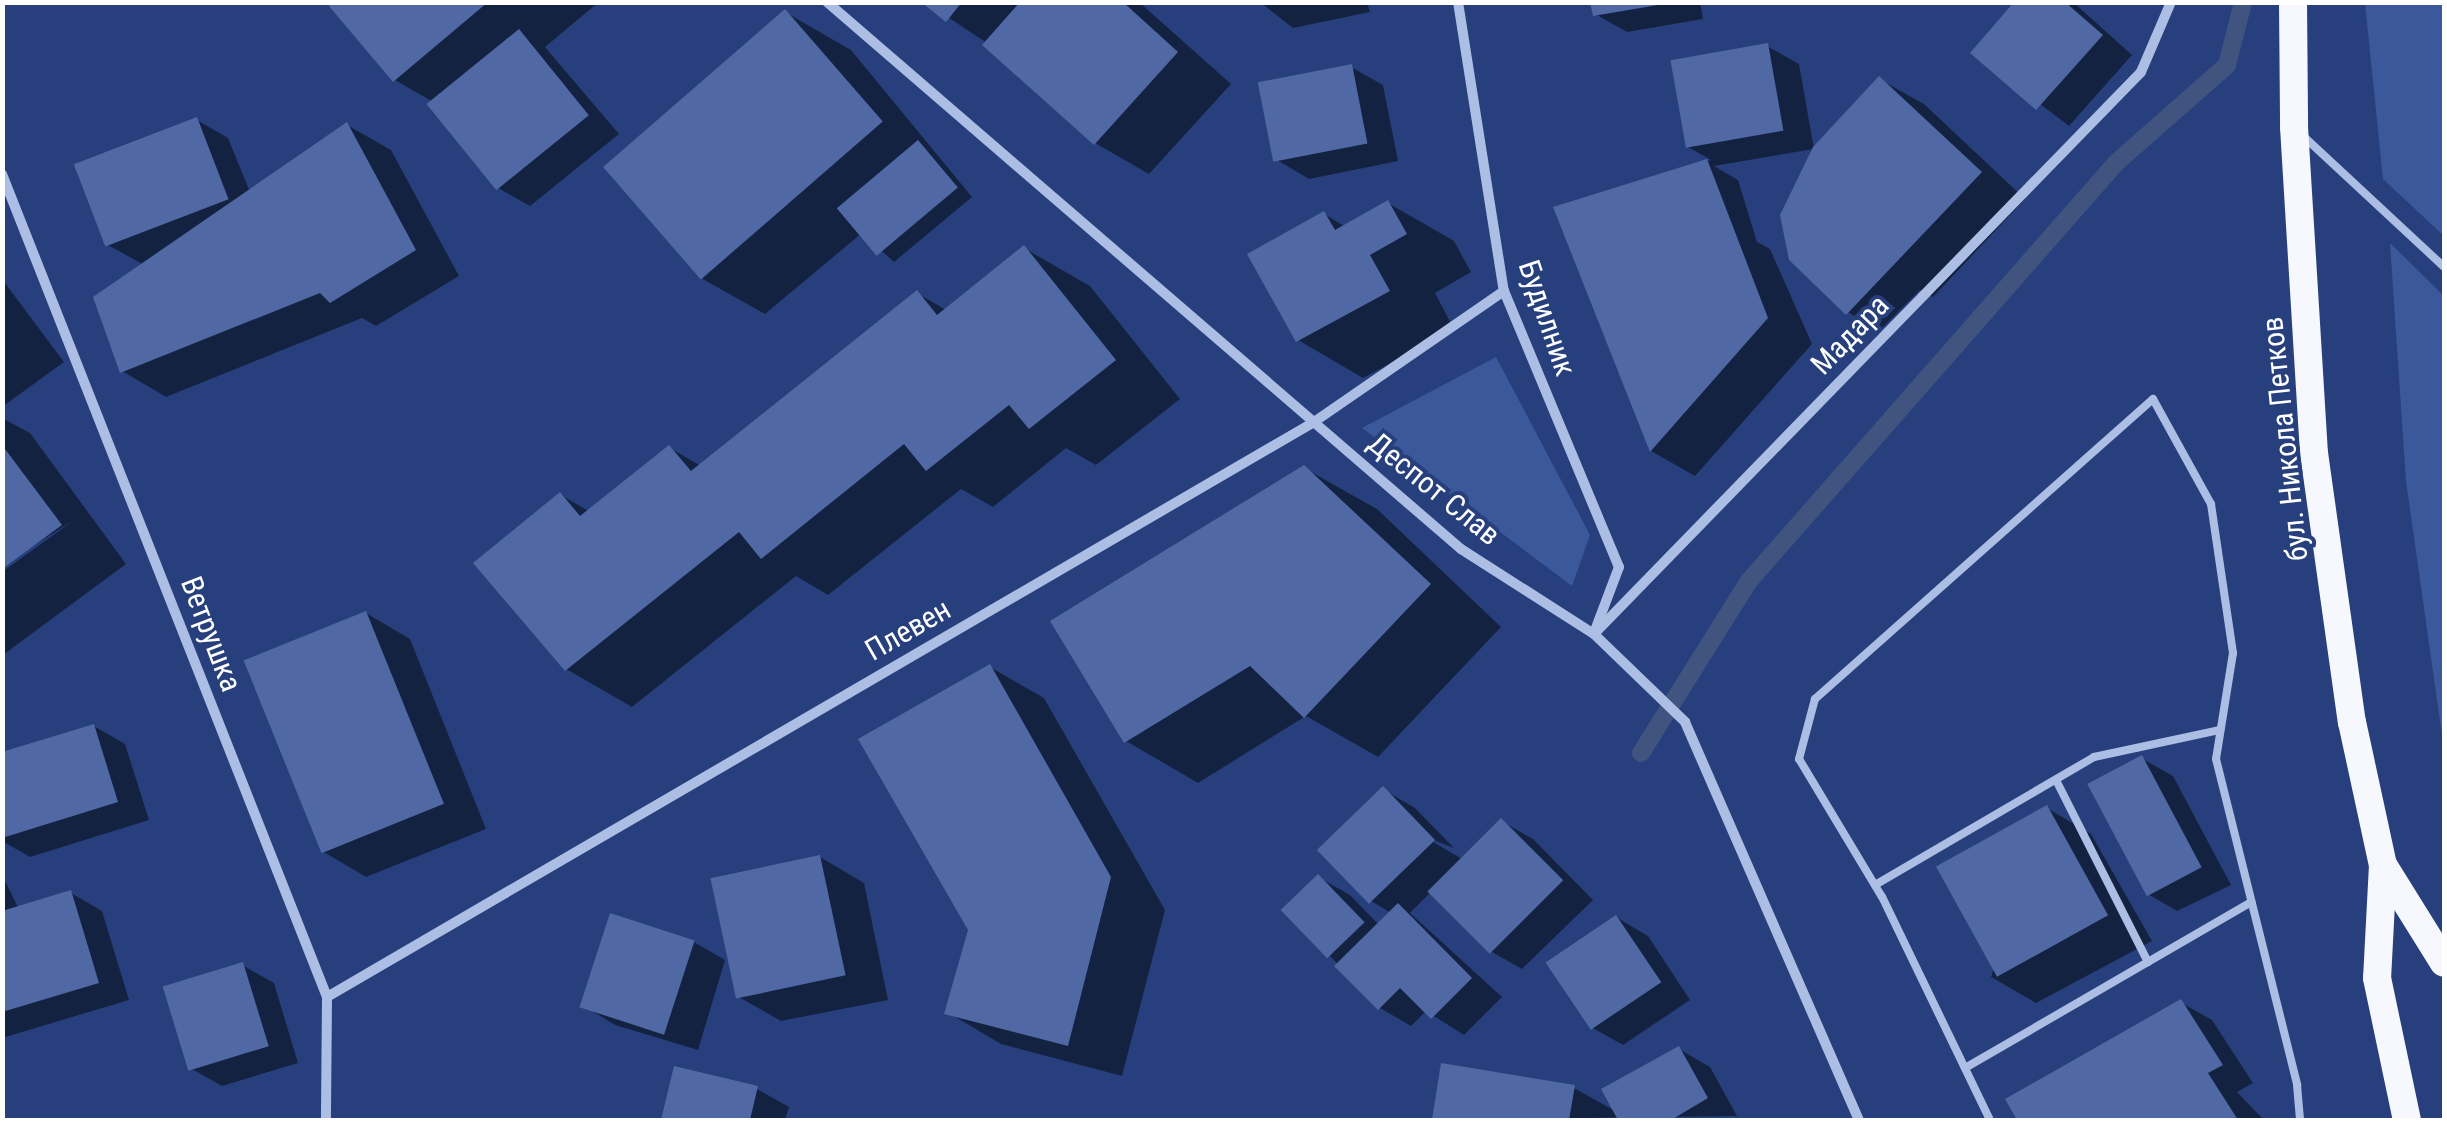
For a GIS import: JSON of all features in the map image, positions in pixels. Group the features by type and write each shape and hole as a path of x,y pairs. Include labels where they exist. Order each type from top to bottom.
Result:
{"highway":[{"name":"бул. Никола Петков","path":"2294,2 2294,128 2314,453 2352,722 2383,865 2376,978 2407,1120"},
{"name":"бул. Никола Петков","path":"2383,865 2444,956"}],"street":[{"name":"Деспот Слав","path":"828,2 1461,550 1594,634 1685,722 1859,1120"},
{"name":"Будилник","path":"1458,2 1504,292 1620,566 1594,634"},
{"name":"Мадара","path":"1594,634 2141,72 2170,2"},
{"name":"Ветрушка","path":"2,174 327,997 326,1120"},
{"name":"Плевен","path":"327,997 1314,422 1504,292"}],"lane":[{"path":"2294,128 2444,267"},
{"path":"1990,1120 1874,885 1799,759 1815,699 2153,400 2211,504 2233,654 2216,758 2300,1120"},
{"path":"1874,885 2094,757 2220,730"},
{"path":"2056,780 2148,962"},
{"path":"1964,1068 2252,902"}],"shaded area":[{"path":"2365,3 2444,3 2444,236 2383,179"},
{"path":"2390,243 2444,296 2444,749 2406,481"},
{"path":"1496,357 1590,535 1572,586 1362,428"}],"building":[{"path":"333,2 488,2 393,82 329,6"},
{"path":"921,2 962,2 946,22"},
{"path":"1020,2 1123,2 1178,52 1094,145 982,45"},
{"path":"1590,2 1658,2 1658,5 1593,16"},
{"path":"2014,2 2065,2 2103,35 2036,110 1970,53"},
{"path":"785,9 883,121 701,280 603,167"},
{"path":"519,29 589,115 496,190 427,104"},
{"path":"1768,43 1783,131 1686,148 1671,60"},
{"path":"1352,64 1367,144 1273,162 1258,82"},
{"path":"1879,76 1982,172 1846,315 1789,260 1780,215 1813,147"},
{"path":"197,117 229,199 105,246 74,164"},
{"path":"347,122 416,250 330,303 320,293 120,373 93,297"},
{"path":"918,140 958,187 877,256 837,208"},
{"path":"1707,159 1768,318 1650,452 1553,207"},
{"path":"1388,200 1407,234 1370,255 1390,291 1296,342 1247,254 1324,211 1335,230"},
{"path":"1024,245 1116,360 1029,429 1009,405 926,471 904,444 761,559 739,532 565,671 473,563 560,492 580,516 669,445 691,471 917,290 937,315"},
{"path":"2,445 62,525 2,569"},
{"path":"1304,465 1431,584 1304,718 1250,666 1124,743 1050,621"},
{"path":"366,611 444,804 322,853 244,660"},
{"path":"990,664 1111,877 1068,1046 944,1014 968,930 858,739"},
{"path":"94,724 118,802 2,838 2,752"},
{"path":"2142,755 2202,867 2147,896 2087,784"},
{"path":"1383,786 1435,840 1369,904 1317,850"},
{"path":"2047,805 2108,915 1997,977 1936,867"},
{"path":"1501,818 1563,880 1490,954 1427,892"},
{"path":"820,855 846,975 736,999 710,878"},
{"path":"1318,874 1365,922 1327,958 1281,910"},
{"path":"71,890 99,983 2,1012 2,911"},
{"path":"1398,903 1472,978 1431,1019 1400,988 1378,1010 1334,966"},
{"path":"610,913 695,941 664,1035 579,1007"},
{"path":"1616,915 1661,982 1591,1030 1546,963"},
{"path":"243,962 269,1046 188,1071 163,987"},
{"path":"2181,999 2223,1065 2208,1073 2238,1120 2017,1120 2005,1099"},
{"path":"1679,1046 1708,1098 1671,1120 1618,1120 1601,1089"},
{"path":"1441,1063 1575,1085 1569,1120 1432,1120"},
{"path":"674,1066 758,1086 750,1120 661,1120"}],"waterway":[{"path":"1641,753 1749,581 2116,163 2227,65 2243,2"}]}
